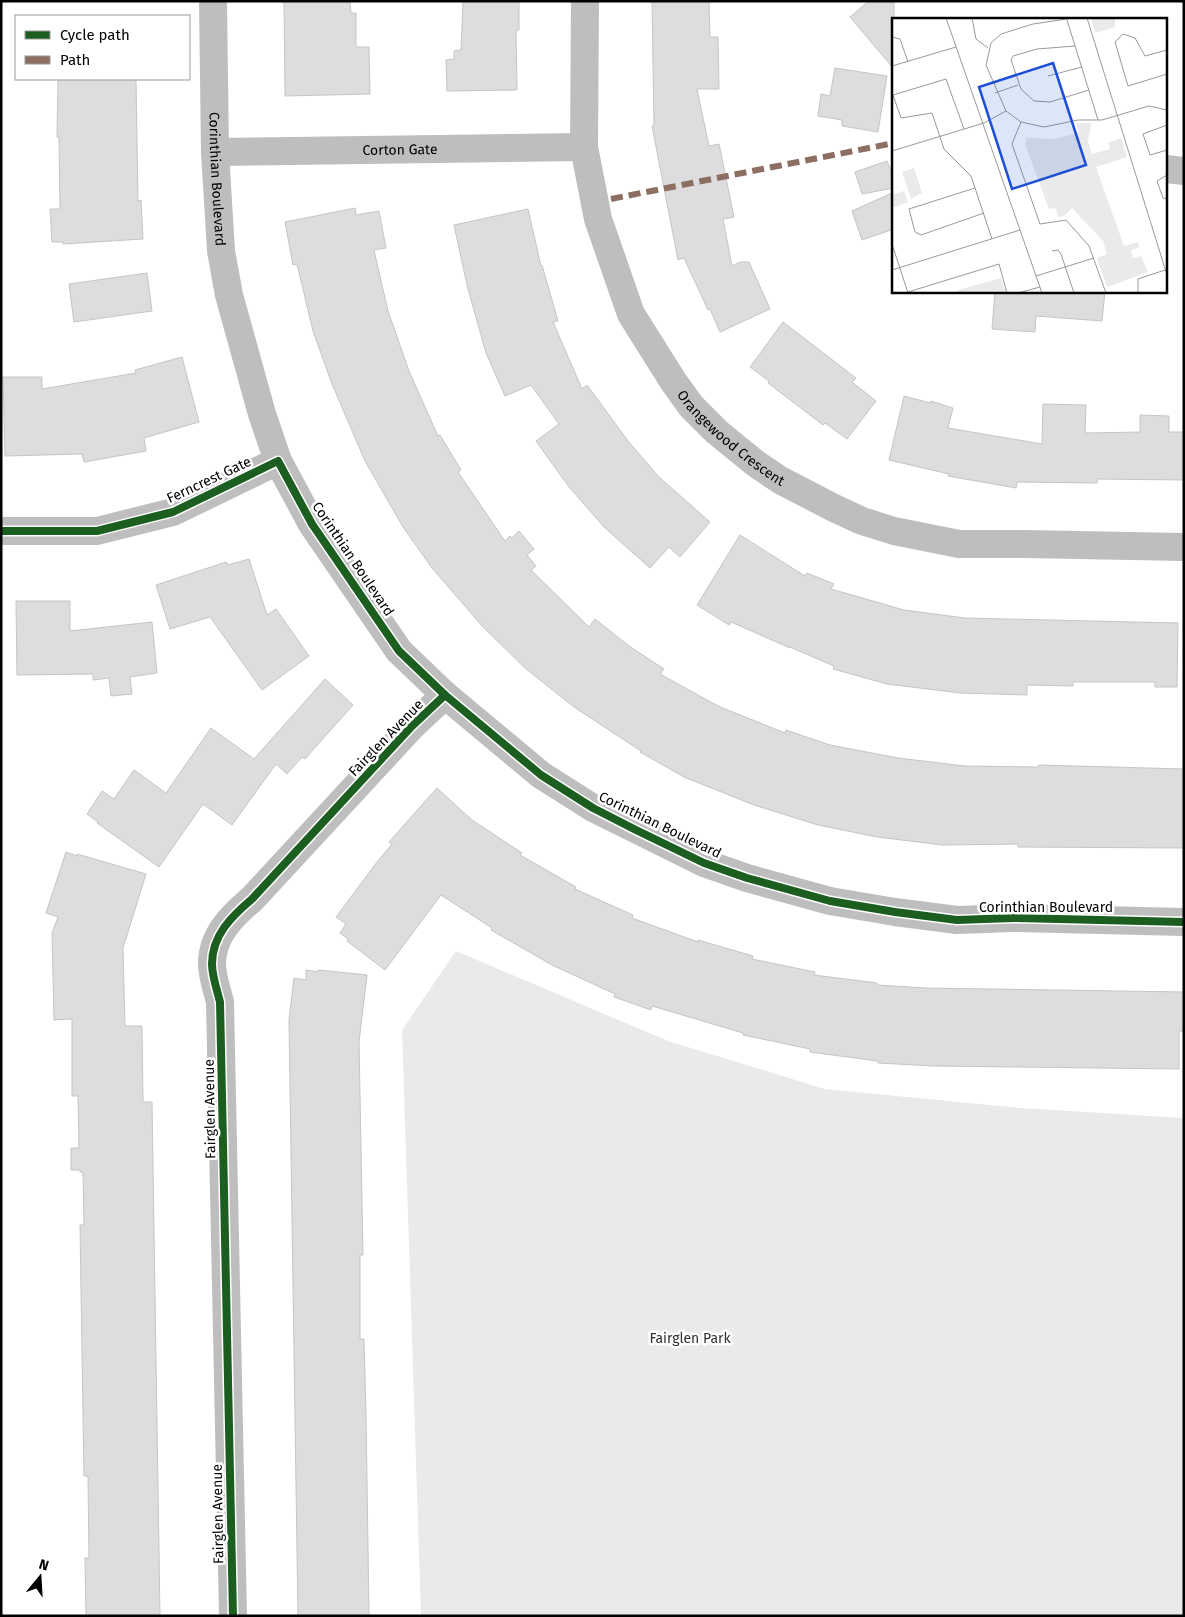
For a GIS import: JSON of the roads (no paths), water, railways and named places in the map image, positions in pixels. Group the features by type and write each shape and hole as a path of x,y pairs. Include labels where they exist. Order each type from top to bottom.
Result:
{"street":[{"name":"Corinthian Boulevard","path":"213,1 215,152 221,251 229,295 262,414 278,461 312,524 399,651 445,695 541,775 593,808 704,863 747,878 830,901 957,920 1013,918 1184,922"},
{"name":"Orangewood Crescent","path":"585,1 584,147 598,219 631,314 691,406 734,447 780,480 862,521 894,532 959,544 1184,548"},
{"name":"Corton Gate","path":"215,152 584,147"},
{"path":"1168,169 1184,171"},
{"name":"Ferncrest Gate","path":"1,531 96,530 173,512 278,461"},
{"name":"Fairglen Avenue","path":"233,1616 220,1002 212,964 216,939 233,914 252,899 412,726 445,695"}],"park label":[{"name":"Fairglen Park","path":"690,1338"}]}
